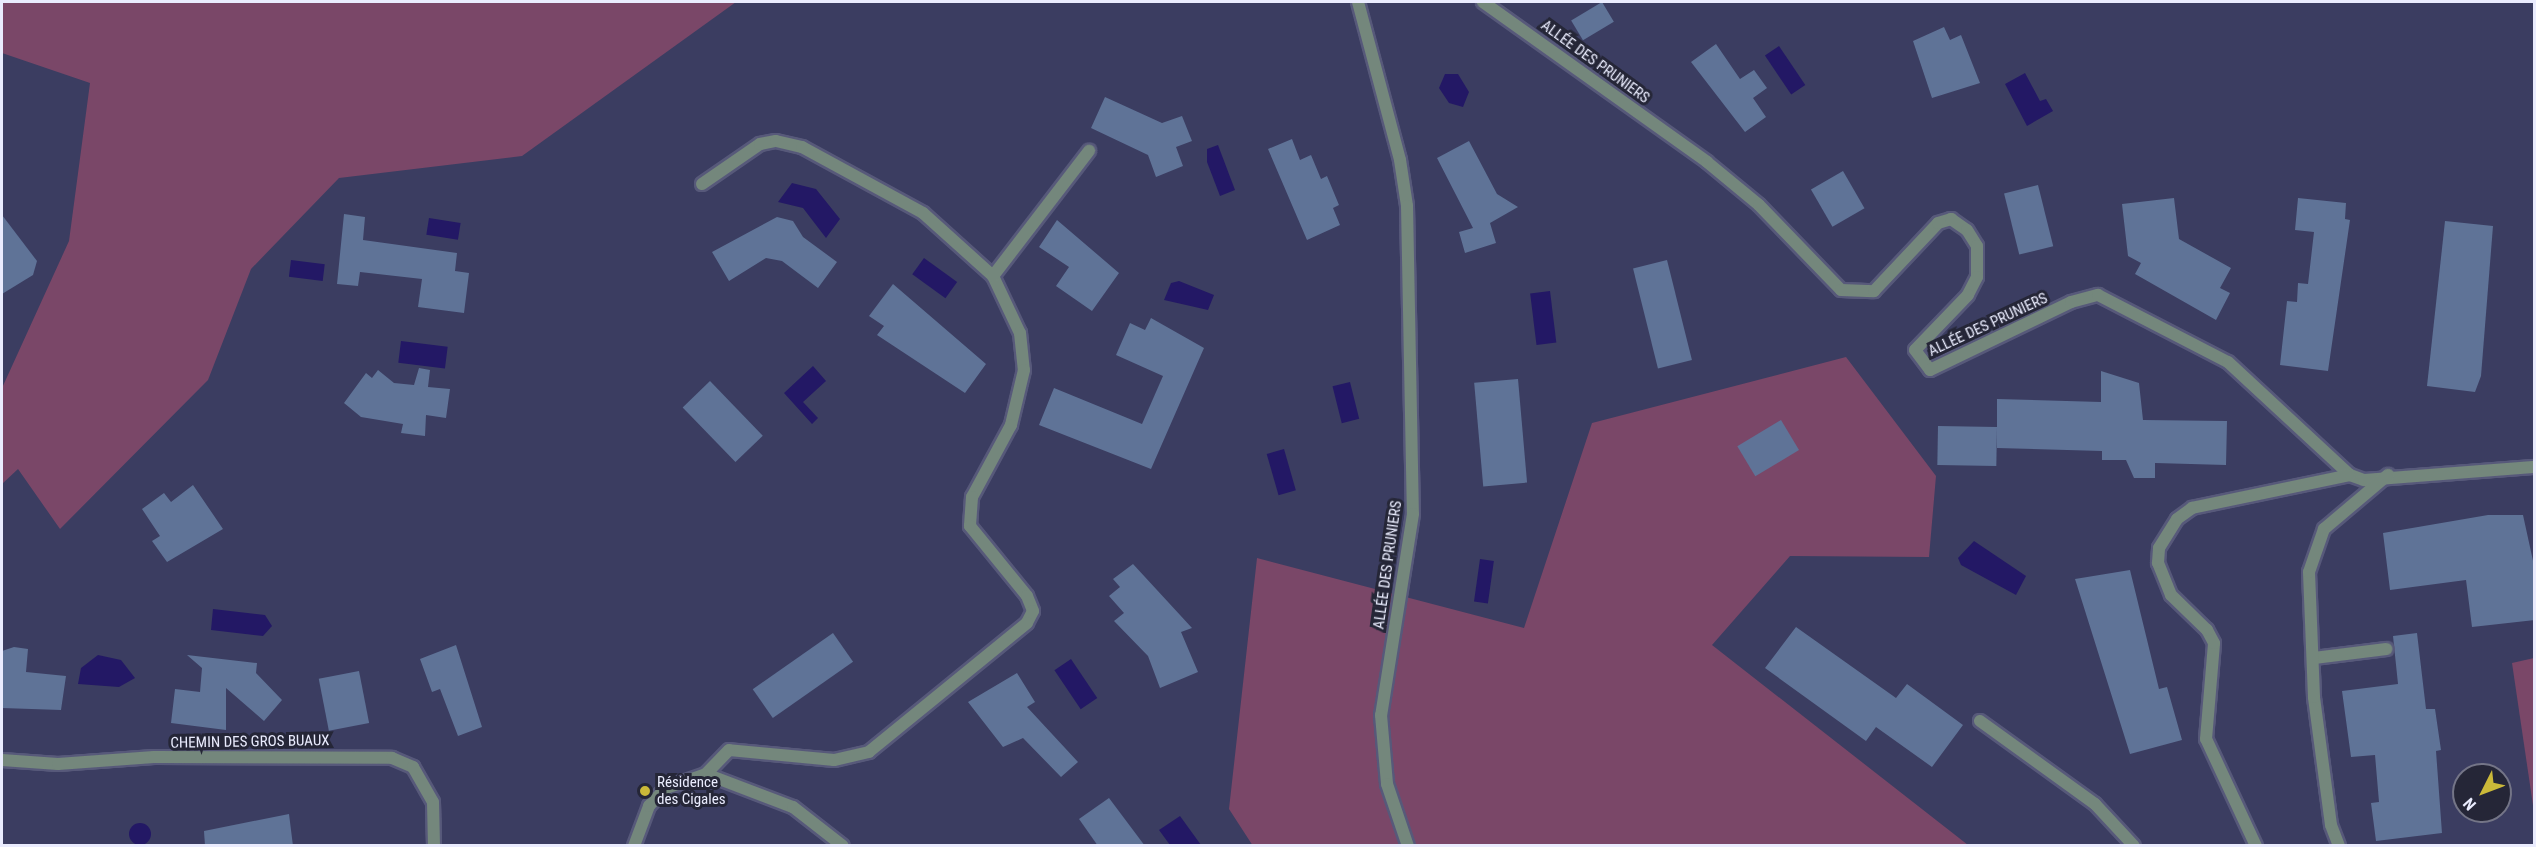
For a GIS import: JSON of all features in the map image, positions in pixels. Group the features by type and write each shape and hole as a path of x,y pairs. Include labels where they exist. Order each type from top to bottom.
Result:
{"street":[{"name":"ALLÉE DES PRUNIERS","path":"1358,2 1400,160 1407,206 1413,514 1381,715 1387,784 1407,846"},
{"name":"ALLÉE DES PRUNIERS","path":"1483,2 1707,162 1759,204 1841,290 1874,291 1938,223 1951,219 1967,230 1977,246 1977,277 1961,303 1915,350 1930,370 2071,302 2098,295 2228,362 2350,475"},
{"path":"634,846 650,806 666,788 706,774 729,750 834,760 869,752 1027,623 1033,611 1027,596 970,526 972,497 1011,425 1024,370 1020,333 993,276 923,213 802,147 776,141 760,144 702,184"},
{"path":"993,276 1089,151"},
{"path":"2256,846 2206,739 2214,643 2208,630 2170,595 2158,563 2159,549 2177,519 2192,508 2350,475 2364,480 2389,474 2535,467"},
{"path":"2339,846 2331,825 2314,697 2309,572 2314,548 2324,529 2389,474"},
{"path":"2314,658 2386,649"},
{"path":"1980,721 2095,804 2134,846"},
{"name":"CHEMIN DES GROS BUAUX","path":"2,760 58,764 154,758 392,758 413,767 433,802 434,846"},
{"path":"706,774 793,807 843,846"}],"shaded area":[{"path":"2,2 736,2 522,156 339,178 251,269 208,380 60,529 18,469 2,484 2,388 69,241 90,83 2,53"},
{"path":"1779,46 1805,85 1791,94 1765,56"},
{"path":"2025,73 2040,101 2046,99 2053,111 2027,126 2005,84"},
{"path":"1445,74 1458,74 1469,92 1463,107 1449,103 1439,88"},
{"path":"1218,145 1235,190 1220,196 1207,162 1207,149"},
{"path":"792,183 816,189 840,219 826,238 803,208 778,202"},
{"path":"429,218 461,223 458,240 426,235"},
{"path":"924,258 957,282 945,298 912,274"},
{"path":"291,260 325,264 323,281 289,277"},
{"path":"1179,281 1214,295 1208,310 1164,300 1171,283"},
{"path":"1550,291 1556,343 1536,345 1530,293"},
{"path":"401,341 448,347 445,369 398,363"},
{"path":"1846,357 1936,476 1929,557 1790,556 1712,645 1968,845 1253,846 1229,809 1257,558 1524,628 1592,423"},
{"path":"813,366 826,381 803,402 818,418 812,424 784,393"},
{"path":"1350,382 1359,419 1342,423 1333,386"},
{"path":"1284,449 1296,490 1279,495 1267,454"},
{"path":"1974,541 2026,576 2016,595 1961,565 1958,558"},
{"path":"1480,559 1494,561 1488,604 1474,602"},
{"path":"213,609 265,615 272,626 263,636 211,630"},
{"path":"98,655 121,660 135,678 119,687 78,684 81,668"},
{"path":"2534,658 2534,812 2512,663"},
{"path":"1071,659 1097,698 1081,709 1054,670"},
{"path":"1180,816 1201,845 1170,845 1159,830"},
{"path":"140,823 148,826 151,834 148,842 140,845 132,842 129,834 132,826"}],"building":[{"path":"1602,2 1614,22 1583,40 1571,21"},
{"path":"1944,27 1950,40 1961,35 1980,83 1932,98 1913,41"},
{"path":"1716,44 1740,79 1754,70 1767,88 1753,98 1766,117 1745,132 1691,62"},
{"path":"1105,97 1162,123 1182,116 1192,141 1176,147 1183,166 1156,177 1148,155 1091,128"},
{"path":"1292,139 1300,160 1311,155 1321,179 1327,176 1339,205 1333,208 1340,225 1307,240 1268,149"},
{"path":"1469,141 1497,194 1518,207 1490,223 1496,243 1465,253 1459,232 1473,228 1437,158"},
{"path":"1843,171 1864,208 1832,227 1811,190"},
{"path":"2038,185 2053,246 2019,255 2004,193"},
{"path":"2174,198 2179,239 2231,268 2220,288 2230,293 2216,320 2135,274 2141,263 2128,256 2122,204"},
{"path":"2298,198 2346,203 2345,219 2350,220 2328,371 2280,365 2287,301 2297,302 2298,283 2308,284 2314,232 2295,230"},
{"path":"344,214 365,217 363,240 457,253 455,271 469,273 464,313 418,307 422,279 360,272 358,286 337,284"},
{"path":"2,215 37,261 33,275 2,294"},
{"path":"777,217 793,221 803,237 837,262 818,288 782,261 766,258 729,281 712,252"},
{"path":"1057,220 1119,273 1092,311 1056,286 1069,267 1039,247"},
{"path":"2445,221 2493,226 2481,376 2475,392 2427,386"},
{"path":"1667,260 1692,360 1658,368 1633,268"},
{"path":"893,284 986,364 965,393 877,335 884,326 869,316"},
{"path":"1151,318 1204,348 1151,469 1039,425 1054,388 1142,424 1163,376 1116,355 1130,323 1145,330"},
{"path":"419,368 430,370 428,387 450,389 446,418 426,415 425,436 401,433 403,424 361,417 344,403 366,373 372,378 378,370 394,383 414,385"},
{"path":"2101,371 2139,383 2143,420 2227,421 2226,465 2155,463 2155,478 2134,478 2126,460 2102,460 2102,451 1997,448 1997,399 2101,402"},
{"path":"1518,379 1527,483 1483,486 1474,383"},
{"path":"710,381 763,436 735,462 683,407"},
{"path":"1781,420 1799,450 1755,476 1737,446"},
{"path":"1938,426 1997,427 1996,466 1937,465"},
{"path":"193,485 223,529 167,562 152,541 160,536 142,509 164,493 171,502"},
{"path":"2488,515 2523,515 2535,570 2535,620 2472,627 2466,580 2390,590 2383,533"},
{"path":"1133,564 1192,628 1181,632 1198,672 1160,688 1148,656 1114,621 1124,613 1109,596 1120,587 1113,579"},
{"path":"2130,570 2159,689 2167,687 2182,740 2130,754 2075,579"},
{"path":"1796,627 1896,698 1907,684 1963,725 1932,767 1876,727 1866,741 1765,668"},
{"path":"833,633 853,662 773,718 753,689"},
{"path":"2417,633 2426,709 2435,709 2441,750 2436,751 2442,833 2376,841 2371,803 2379,802 2375,755 2351,757 2342,691 2398,684 2393,636"},
{"path":"456,645 482,727 458,736 440,689 432,692 420,659"},
{"path":"14,647 28,649 26,672 66,676 61,710 2,708 2,651"},
{"path":"187,655 257,663 256,673 282,700 264,721 226,688 226,730 171,723 175,689 200,692 202,668"},
{"path":"359,671 369,723 329,731 319,679"},
{"path":"1017,673 1035,702 1027,707 1078,762 1061,777 1023,738 1003,747 968,702"},
{"path":"1109,798 1145,846 1098,846 1079,819"},
{"path":"289,814 293,846 205,846 204,831"}],"place":[{"name":"Résidence des Cigales","path":"645,791"}]}
